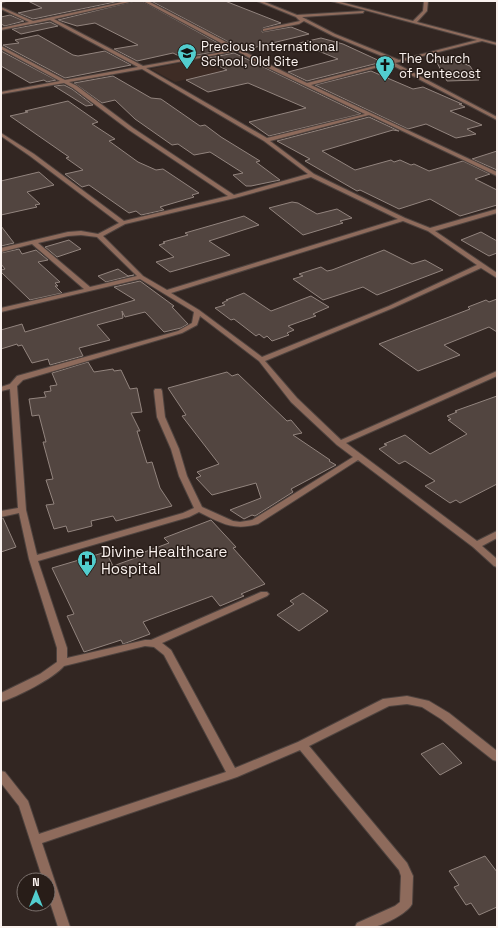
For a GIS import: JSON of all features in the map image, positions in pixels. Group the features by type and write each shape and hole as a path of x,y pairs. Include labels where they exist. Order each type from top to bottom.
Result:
{"street":[{"path":"99,1 110,6"},
{"path":"1,29 132,1"},
{"path":"146,1 266,65 497,174"},
{"path":"260,1 297,16 334,35 398,61"},
{"path":"333,1 497,44"},
{"path":"414,22 425,13 427,9 426,1"},
{"path":"1,8 32,22"},
{"path":"297,16 373,12"},
{"path":"264,30 300,23 302,21 297,16"},
{"path":"51,19 123,56 266,140 312,175 403,220 430,230 497,276"},
{"path":"308,84 482,40"},
{"path":"1,47 42,68 62,82 75,88 132,129 233,197"},
{"path":"1,93 238,50"},
{"path":"390,63 497,119"},
{"path":"266,140 369,114"},
{"path":"1,134 32,155 123,224"},
{"path":"1,250 74,233 99,236 123,224 233,197 312,175"},
{"path":"430,230 497,211"},
{"path":"166,292 403,220"},
{"path":"99,236 142,277 197,311 261,360 294,400 340,443 476,545 497,564"},
{"path":"34,243 89,290"},
{"path":"261,360 391,307 482,265"},
{"path":"1,310 142,277"},
{"path":"1,389 13,386 20,378 24,376 180,332 195,324 197,311"},
{"path":"340,443 497,373"},
{"path":"13,386 22,510 33,559 62,648 61,663"},
{"path":"158,391 161,417 175,449 183,476 199,509 235,526 247,525 255,522 358,457"},
{"path":"33,559 186,515 199,509"},
{"path":"1,514 22,510"},
{"path":"476,545 497,534"},
{"path":"153,643 264,594"},
{"path":"1,698 49,674 61,663 145,643 153,643 162,646 168,653 233,774"},
{"path":"36,840 233,774 302,745 387,702 407,700 425,704 445,716 497,757"},
{"path":"302,745 403,867 407,876 406,904 399,910 361,927"},
{"path":"1,775 24,804 64,927"}],"shaded area":[{"name":"Precious International School, Old Site","path":"199,59 223,71 175,82 151,69"}],"building":[{"path":"28,1 120,1 33,19 18,13 42,8"},
{"path":"135,1 142,1 229,49 197,55 192,53 179,56 173,53 137,61 114,49 138,45 95,23 77,26 58,20"},
{"path":"151,1 225,1 281,23 263,28 262,32 291,27 309,34 244,50"},
{"path":"10,15 24,21 5,26 1,24 1,17"},
{"path":"50,22 58,26 21,34 12,29"},
{"path":"38,35 73,55 78,56 105,51 131,65 65,78 3,45 19,43 15,40"},
{"path":"321,38 343,44 382,62 307,81 288,72 338,59 299,43"},
{"path":"1,51 56,80 47,82 44,80 30,83 1,66"},
{"path":"234,53 361,114 269,136 249,122 306,108 248,83 208,92 186,80 227,70 204,59"},
{"path":"450,58 470,66 479,80 447,81 436,61"},
{"path":"371,71 413,89 423,87 462,104 459,104 465,107 450,111 482,125 467,129 476,134 456,138 426,124 408,129 315,85"},
{"path":"113,76 151,98 161,99 200,126 205,125 221,137 260,161 256,162 280,180 246,186 233,175 243,173 210,152 194,155 178,144 172,145 135,119 115,100 102,103 74,83"},
{"path":"64,85 72,89 93,105 86,106 54,86"},
{"path":"68,101 98,122 92,124 115,139 109,141 138,162 156,170 163,169 199,193 192,195 194,197 160,207 164,210 141,215 136,211 129,213 89,185 82,187 65,174 83,170 66,158 69,157 10,116"},
{"path":"369,117 399,131 393,130 322,151 355,170 391,160 394,162 400,160 411,165 414,164 429,171 463,161 490,174 475,179 497,190 497,205 460,216 430,199 399,209 360,190 357,191 305,161 310,159 277,141"},
{"path":"497,151 497,170 472,159"},
{"path":"39,172 54,185 27,192 40,204 35,205 37,207 1,215 1,181"},
{"path":"292,202 298,203 317,214 337,209 352,218 340,221 343,223 303,235 269,208"},
{"path":"244,216 259,225 209,241 230,255 170,272 156,262 174,257 159,245 165,243 163,242 188,235 185,233"},
{"path":"1,226 14,243 1,246"},
{"path":"481,232 497,241 497,253 489,256 461,240"},
{"path":"69,240 81,249 57,257 45,247"},
{"path":"19,249 22,254 36,250 48,260 38,262 60,282 55,283 58,286 55,286 62,293 30,300 1,272 1,270 5,269 1,264 1,253"},
{"path":"384,250 412,264 425,260 443,270 377,295 363,287 323,300 293,279 303,276 299,274 321,267 327,271 332,270"},
{"path":"118,269 128,276 134,275 106,282 98,276"},
{"path":"140,281 174,306 172,307 188,324 181,328 164,332 145,312 125,317 122,311 123,318 97,325 110,340 79,348 83,356 50,365 48,359 32,363 22,345 18,346 17,344 1,349 1,330 22,324 25,332 135,300 114,287"},
{"path":"244,293 271,311 311,296 329,307 313,314 316,316 288,326 294,330 287,333 289,335 272,341 267,336 264,338 259,334 256,336 234,319 231,320 215,308 225,305 222,303 228,300 226,300"},
{"path":"497,299 497,332 489,327 444,345 460,355 418,371 379,344 470,309 468,307 486,300 489,302"},
{"path":"88,362 94,372 113,369 114,371 121,370 130,389 137,388 142,412 131,413 140,431 137,431 147,463 152,462 160,488 172,506 116,521 113,516 91,521 92,526 68,532 66,526 54,529 46,505 54,504 46,480 53,479 43,442 46,442 39,415 32,416 29,399 46,397 44,392 51,391 50,386 57,385 52,373"},
{"path":"227,372 232,376 238,374 287,421 291,420 302,433 293,435 336,465 291,489 293,492 255,516 252,515 244,519 230,510 261,498 256,483 212,495 196,478 201,476 197,472 219,464 182,416 186,415 168,388"},
{"path":"497,396 497,484 460,503 456,500 450,503 425,486 435,481 405,461 399,464 379,449 387,445 384,444 405,435 430,454 467,434 448,420 451,419 447,416 457,412 455,411"},
{"path":"1,518 3,518 16,547 1,552"},
{"path":"211,520 236,547 233,548 265,584 241,594 244,596 220,606 212,596 143,622 150,634 123,644 121,640 84,652 67,616 74,614 52,568 106,552 113,566 141,556 139,554 169,543 164,538"},
{"path":"303,593 328,611 299,631 277,615 294,604 290,601"},
{"path":"443,743 462,763 440,775 421,754"},
{"path":"485,856 497,872 497,907 479,915 471,903 466,905 454,887 459,885 449,871"}],"place":[{"name":"Precious International School, Old Site","path":"187,70"},
{"name":"The Church of Pentecost","path":"385,82"},
{"name":"Divine Healthcare Hospital","path":"87,577"}]}
